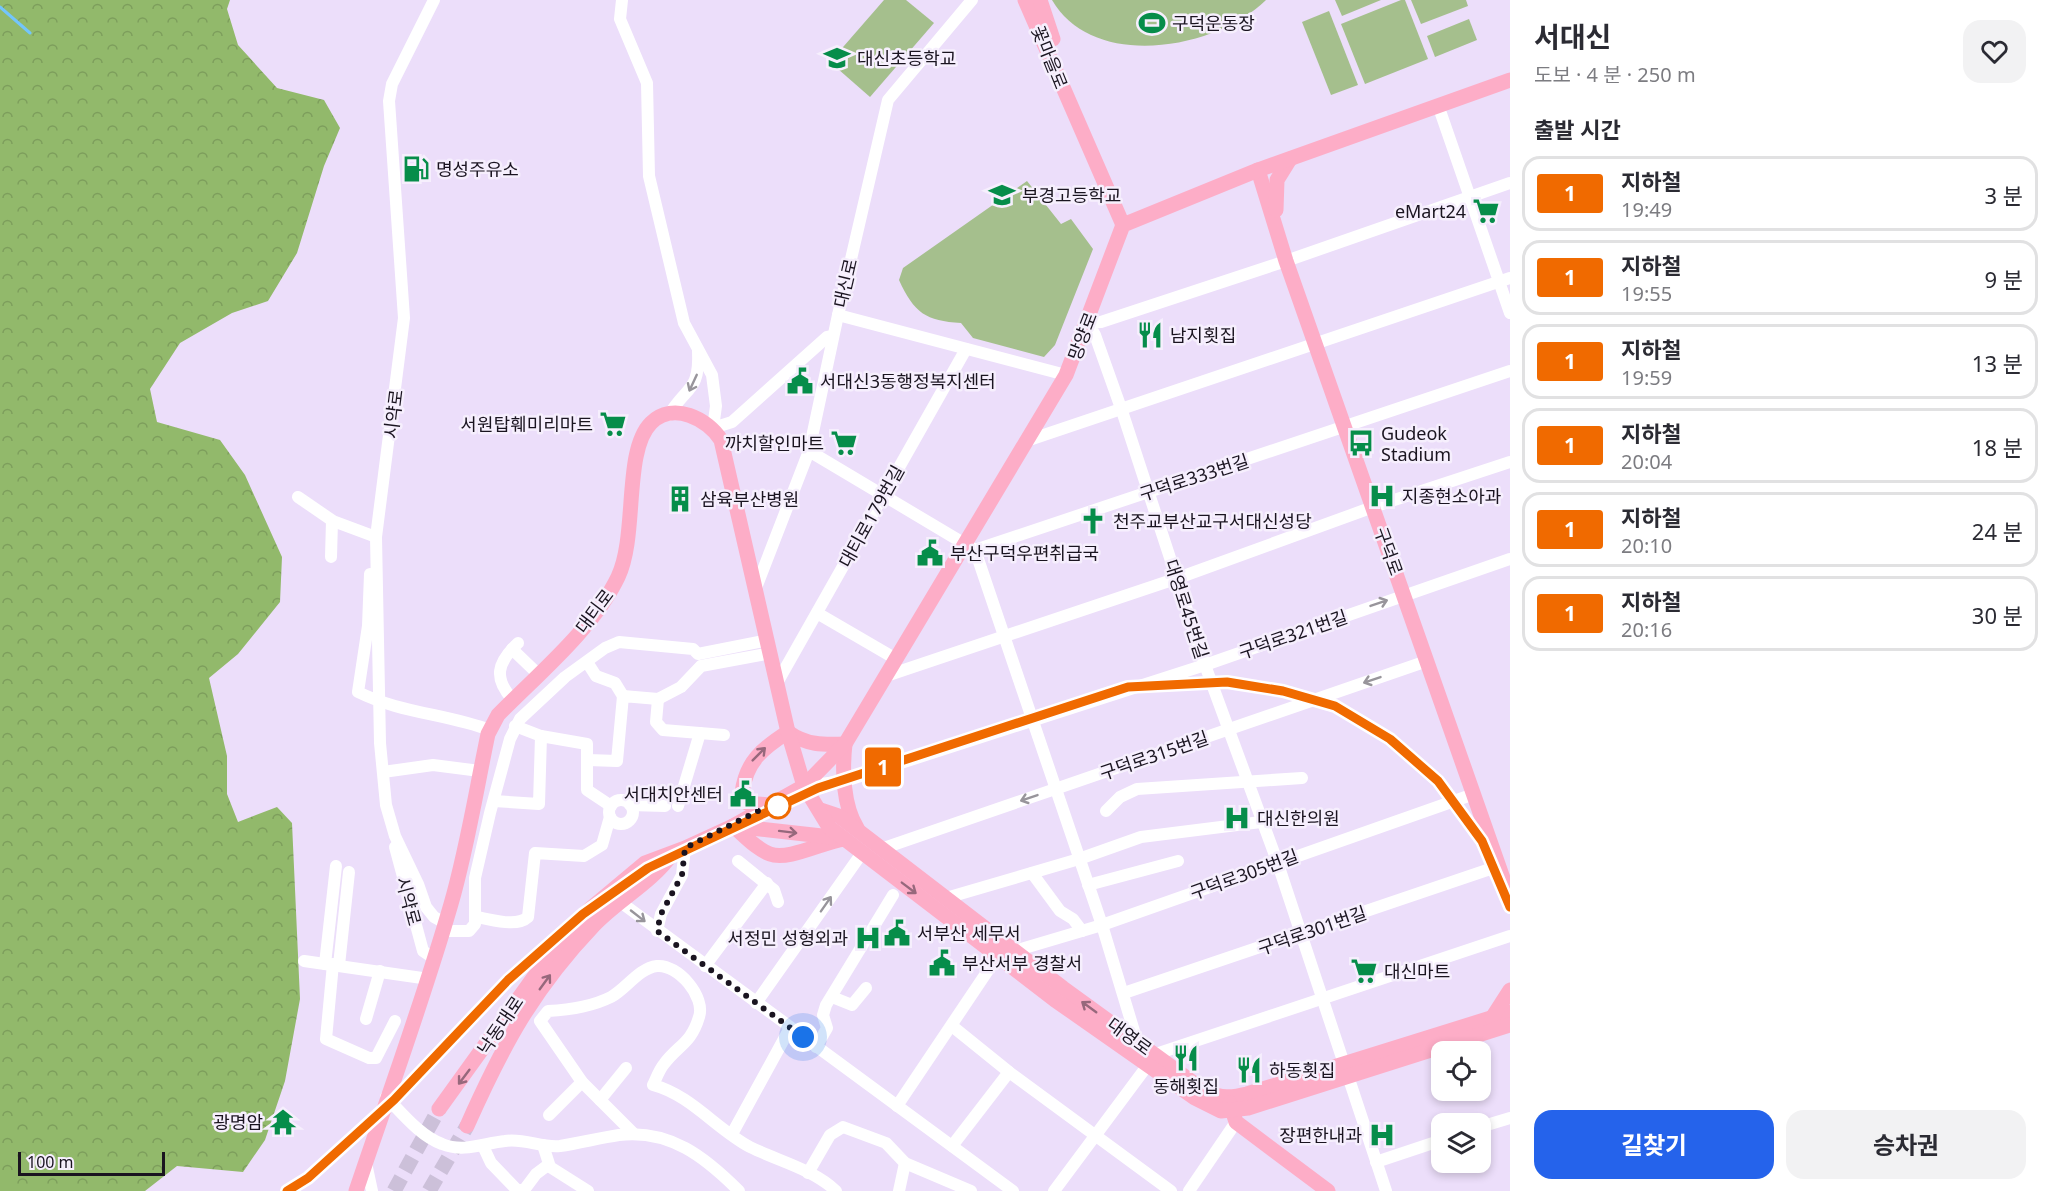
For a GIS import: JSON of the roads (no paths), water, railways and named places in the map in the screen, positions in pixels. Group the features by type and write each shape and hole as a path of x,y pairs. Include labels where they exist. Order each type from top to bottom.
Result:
{"main road":[{"name":"꽃마을로","path":"1025,0 1039,27 1062,90 1077,114"},
{"name":"꽃마을로","path":"1040,0 1077,114 1123,225"},
{"path":"1123,225 1258,170 1508,78"},
{"path":"1277,231 1275,188 1280,172 1290,159"},
{"name":"구덕로","path":"1258,170 1314,342 1510,898"},
{"name":"망양로","path":"804,786 845,744 896,659 970,547 1066,375 1088,323 1123,225"},
{"path":"669,415 695,416 714,428 726,453 788,732 804,786"},
{"name":"대티로","path":"356,1191 386,1097 435,959 490,730 498,715 595,615 618,577 628,549 638,446 650,424 656,419 669,415"},
{"path":"788,732 797,739 816,745 845,744 845,781 851,814 861,833"},
{"path":"770,805 747,803 742,793 743,784 751,762 759,752 788,732"},
{"name":"낙동대로","path":"440,1108 569,930 590,909 645,863 679,851 733,826 804,786"},
{"name":"대영로","path":"804,786 821,810 829,827 997,957 1152,1060 1208,1106 1221,1112 1233,1111"},
{"name":"대영로","path":"821,810 839,816 1014,951 1137,1041 1152,1060"},
{"path":"733,826 844,839"},
{"path":"733,826 756,845 778,856 803,851 824,842 844,839"},
{"name":"낙동대로","path":"467,1125 520,1017 561,960 619,902 658,873 679,851"},
{"path":"1233,1111 1345,1071 1505,1022 1510,990"},
{"path":"1233,1111 1328,1191"}],"street":[{"name":"시약로","path":"434,0 392,84 389,101 404,318 373,537 382,772 386,805 395,836 418,884 426,907 444,927"},
{"path":"622,0 620,19 647,83 648,176 684,323 698,344 712,375 716,406 714,428 732,422 827,337 833,336"},
{"name":"대신로","path":"756,588 809,451 833,336 888,100 972,0"},
{"path":"1438,105 1469,197 1504,280 1510,313"},
{"path":"1088,323 1101,322 1286,261 1510,183"},
{"path":"1029,440 1122,411 1314,342 1504,280"},
{"path":"838,315 1066,375"},
{"name":"대영로45번길","path":"1088,323 1095,335 1122,411 1205,665 1277,861 1386,1191"},
{"path":"669,415 675,404 693,388 696,380 698,344"},
{"name":"대티로179번길","path":"777,682 966,349"},
{"name":"구덕로333번길","path":"970,547 1149,491 1510,371"},
{"path":"809,451 970,547 1033,720 1102,925 1137,1041"},
{"path":"886,676 1178,578 1373,507 1510,462"},
{"path":"298,497 332,521 373,537 368,626 358,692 380,703 468,722 490,730"},
{"path":"331,557 332,521"},
{"name":"구덕로321번길","path":"804,786 845,781 1205,665 1510,559"},
{"path":"817,612 896,659"},
{"path":"444,927 469,931 476,917 476,878 494,801 515,726 527,711 605,648 619,642 693,649 698,654 770,646"},
{"path":"513,700 503,689 500,679 502,662 515,646 538,674"},
{"path":"623,696 658,699 681,687 701,666 770,646"},
{"name":"구덕로315번길","path":"881,849 1427,661"},
{"path":"587,662 597,675 615,683 623,696 617,761 588,760"},
{"path":"658,699 657,727 663,730 724,735"},
{"path":"515,726 541,736 587,744 587,790 619,824 627,822 632,816 630,805"},
{"path":"678,806 700,733"},
{"path":"494,801 539,804 541,736"},
{"path":"382,772 433,765 480,771"},
{"path":"1106,811 1120,797 1137,789 1302,778"},
{"name":"구덕로305번길","path":"1014,951 1102,925 1277,861 1474,794"},
{"path":"476,917 516,924 528,917 535,853 584,856 602,845 610,812 620,801 630,805 665,806"},
{"path":"946,898 1079,859 1141,837 1261,822"},
{"name":"시약로","path":"395,836 395,850 423,951 435,959"},
{"path":"657,931 661,914 682,875 679,851"},
{"path":"756,1003 862,853"},
{"path":"738,861 774,890 778,902"},
{"path":"1088,885 1178,861"},
{"path":"336,866 326,1039 369,1058 376,1058 395,1021"},
{"name":"구덕로301번길","path":"1124,993 1499,866"},
{"path":"332,964 349,872"},
{"path":"1032,873 1060,911 1073,920 1082,931"},
{"path":"705,966 767,883"},
{"path":"816,1047 826,1028 823,1015 832,997 893,895"},
{"path":"619,902 1013,1191"},
{"path":"1054,1191 1152,1060 1323,997 1510,936"},
{"path":"897,1106 997,957"},
{"path":"304,961 429,979"},
{"path":"634,1134 582,1082 540,1021 548,1011 565,1010 611,997 654,966 667,968 694,992 700,1015 691,1038 664,1064 653,1085 677,1094 748,1146 826,1181 836,1191"},
{"path":"366,1019 380,971"},
{"path":"832,997 852,1005 866,988"},
{"path":"952,1026 1009,1072 1172,1191"},
{"path":"732,1134 790,1028"},
{"path":"600,1100 626,1068"},
{"path":"952,1146 1009,1072"},
{"path":"549,1115 582,1082"},
{"path":"386,1097 438,1143 466,1148 511,1140 561,1146 634,1134 680,1143 719,1172 739,1191"},
{"path":"1189,1191 1233,1111"},
{"path":"1491,1124 1510,1118"},
{"path":"808,1173 830,1135 843,1127 886,1143 905,1163 971,1191"},
{"path":"1376,1162 1431,1144"},
{"path":"543,1145 548,1165 588,1191"},
{"path":"483,1146 491,1163 517,1190 524,1190 536,1174 548,1165"},
{"path":"366,1158 372,1191"},
{"path":"899,1191 905,1163"}],"waterway":[{"path":"0,7 30,33"}],"tunnel":[{"path":"394,1191 439,1109"},
{"path":"429,1191 467,1126"}],"metro line":[{"name":"1","path":"287,1191 308,1178 394,1100 508,980 583,914 648,868 818,788 1128,687 1227,682 1283,691 1335,706 1390,739 1438,781 1482,841 1510,907"}],"place":[{"name":"구덕운동장","path":"1152,23"},
{"name":"대신초등학교","path":"837,58"},
{"name":"명성주유소","path":"416,169"},
{"name":"부경고등학교","path":"1002,195"},
{"name":"eMart24","path":"1486,211"},
{"name":"남지횟집","path":"1150,335"},
{"name":"서대신3동행정복지센터","path":"800,381"},
{"name":"서원탑훼미리마트","path":"613,424"},
{"name":"까치할인마트","path":"844,443"},
{"name":"Gudeok Stadium","path":"1361,443"},
{"name":"지종현소아과","path":"1382,496"},
{"name":"삼육부산병원","path":"680,499"},
{"name":"천주교부산교구서대신성당","path":"1093,521"},
{"name":"부산구덕우편취급국","path":"930,553"},
{"name":"서대치안센터","path":"743,794"},
{"name":"대신한의원","path":"1237,818"},
{"name":"서부산 세무서","path":"897,933"},
{"name":"서정민 성형외과","path":"868,938"},
{"name":"부산서부 경찰서","path":"942,963"},
{"name":"대신마트","path":"1364,971"},
{"name":"동해횟집","path":"1186,1058"},
{"name":"하동횟집","path":"1249,1070"},
{"name":"광명암","path":"283,1122"},
{"name":"장편한내과","path":"1382,1135"}]}
